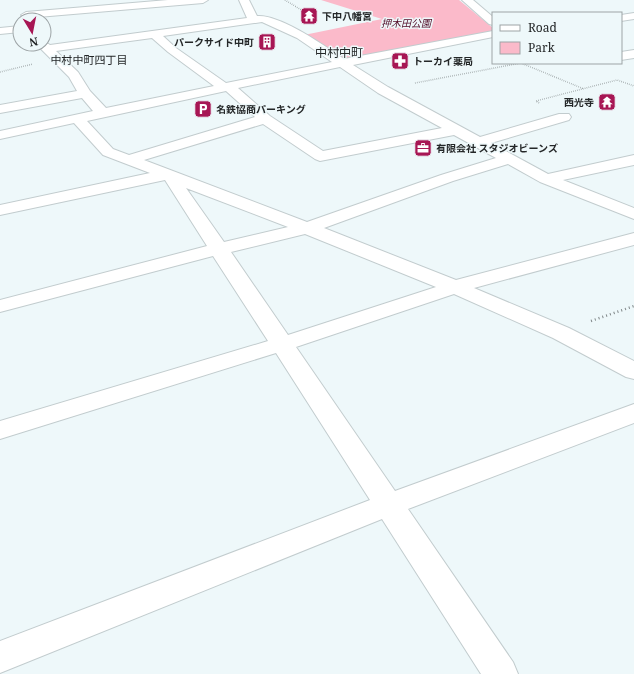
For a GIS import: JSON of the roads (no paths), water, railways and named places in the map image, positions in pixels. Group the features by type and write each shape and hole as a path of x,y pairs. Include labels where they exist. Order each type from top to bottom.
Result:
{"street":[{"path":"39,12 203,0"},
{"path":"244,0 253,20"},
{"path":"467,0 492,21"},
{"path":"622,18 634,16"},
{"path":"52,45 263,19 301,36 383,90 546,179 634,214"},
{"path":"0,31 12,30"},
{"path":"153,33 172,50 226,87 265,119 320,156 397,140 456,130"},
{"path":"0,135 341,63 492,34"},
{"path":"51,52 74,75 85,93 103,114"},
{"path":"622,56 634,54"},
{"path":"0,109 85,93"},
{"path":"478,142 564,117"},
{"path":"78,119 108,152 307,228 455,287 561,333 634,371"},
{"path":"128,160 265,119"},
{"path":"0,306 218,249 307,228 447,178 509,159"},
{"path":"546,179 634,160"},
{"path":"0,210 168,176"},
{"path":"168,176 282,344 501,674"},
{"path":"0,430 282,344 455,287 634,239"},
{"path":"0,657 388,505 634,413"}],"place":[{"name":"下中八幡宮","path":"309,16"},
{"name":"パークサイド中町","path":"267,42"},
{"name":"トーカイ薬局","path":"400,61"},
{"name":"西光寺","path":"607,102"},
{"name":"名鉄協商パーキング","path":"203,109"},
{"name":"有限会社 スタジオビーンズ","path":"423,148"}],"district":[{"name":"中村中町","path":"339,52"},
{"name":"中村中町四丁目","path":"89,59"}],"park label":[{"name":"押木田公園","path":"406,23"}]}
